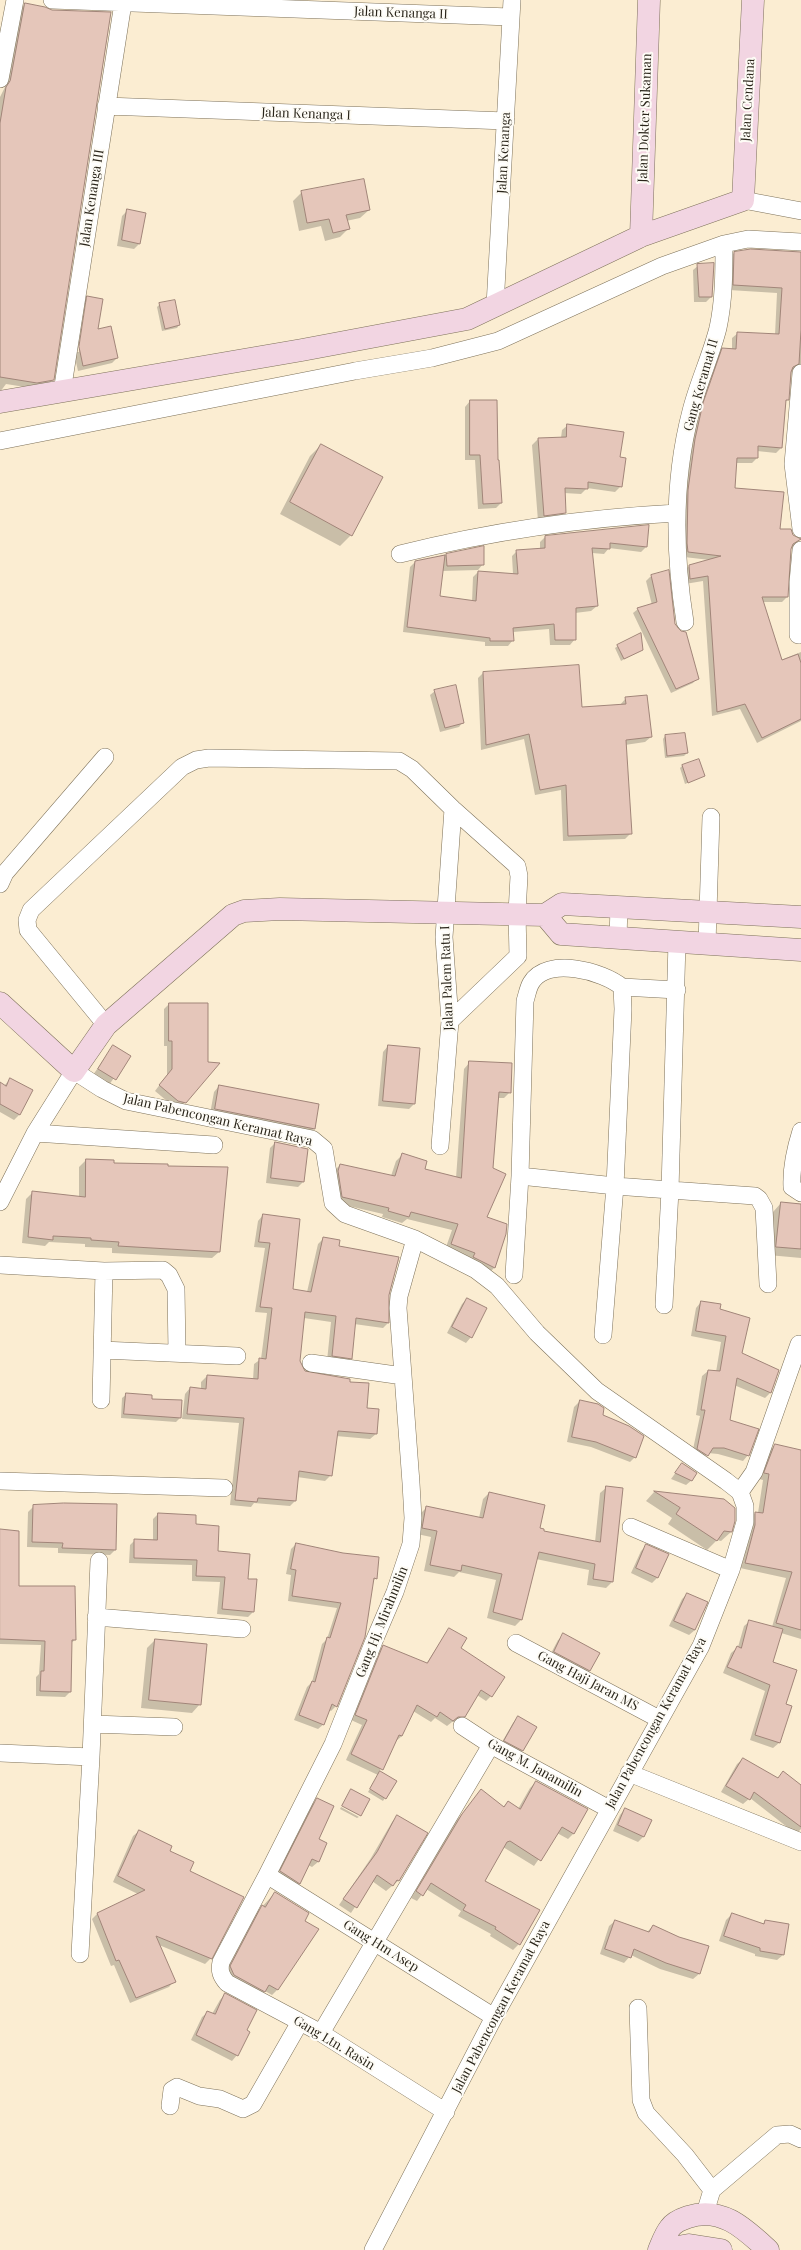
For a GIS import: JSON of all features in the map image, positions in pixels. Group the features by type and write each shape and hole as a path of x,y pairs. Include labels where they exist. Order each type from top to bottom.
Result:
{"street":[{"path":"0,79 15,0"},
{"name":"Jalan Kenanga II","path":"52,0 123,4 510,17"},
{"name":"Jalan Kenanga","path":"495,306 512,0"},
{"name":"Jalan Dokter Sukaman","path":"641,236 650,0"},
{"name":"Jalan Cendana","path":"743,200 753,0"},
{"name":"Jalan Kenanga III","path":"62,392 123,4"},
{"name":"Jalan Kenanga I","path":"106,106 506,121"},
{"path":"0,402 467,319 641,236 743,200 801,211"},
{"path":"0,441 355,371 432,358 498,341 662,266 724,244 748,239 801,242"},
{"name":"Gang Keramat II","path":"685,622 680,593 677,513 678,481 690,412 718,329 724,297 724,244"},
{"path":"801,373 797,448 793,464 801,529"},
{"path":"400,554 488,533 626,516 677,513"},
{"path":"798,635 798,582 801,550"},
{"path":"0,884 5,872 105,757"},
{"path":"106,1025 28,930 27,920 31,910 182,767 196,760 209,758 398,761 412,769 452,809 517,866 519,876 517,913 518,956 450,1021"},
{"name":"Jalan Palem Ratu I","path":"440,1146 450,1021 444,937 452,809"},
{"path":"706,944 711,818"},
{"path":"0,1202 35,1133 74,1071 106,1025 233,915 244,911 280,908 446,913 517,913 545,915 562,904 801,917"},
{"path":"618,938 619,907"},
{"path":"545,915 561,934 801,950"},
{"path":"664,1305 670,1190 677,990 677,942"},
{"path":"514,1275 520,1176 525,1001 531,982 542,973 556,968 589,970 612,978 622,986 677,990"},
{"path":"603,1335 615,1186 623,1009 622,986"},
{"path":"0,1003 74,1071"},
{"name":"Jalan Pabencongan Keramat Raya","path":"74,1071 102,1090 126,1101 312,1139 324,1149 333,1203 338,1209 345,1214 415,1239 476,1270 497,1286 537,1333 597,1391 740,1492 745,1506 745,1522 730,1570 701,1646 609,1808 494,2017 373,2250"},
{"path":"801,1131 793,1159 792,1174 792,1187 801,1193"},
{"path":"35,1133 214,1145"},
{"path":"520,1176 615,1186 755,1196 760,1199 764,1208 768,1284"},
{"name":"Gang Hj. Mirahmilin","path":"222,1976 219,1969 221,1962 333,1744 395,1592 411,1544 413,1518 398,1308 399,1296 415,1239"},
{"path":"0,1265 104,1271 163,1270 169,1276 176,1289 177,1352"},
{"path":"101,1400 104,1271"},
{"path":"740,1492 754,1472 799,1344"},
{"path":"102,1350 177,1352 238,1356"},
{"path":"310,1363 402,1376"},
{"path":"0,1481 224,1488"},
{"path":"630,1527 730,1570"},
{"path":"80,1954 93,1724 99,1561"},
{"path":"96,1617 242,1629"},
{"name":"Gang Haji Jaran MS","path":"516,1642 659,1719"},
{"path":"93,1724 174,1727"},
{"name":"Gang M. Janamilin","path":"462,1726 491,1744 609,1808"},
{"path":"321,2033 373,1941 491,1744"},
{"path":"0,1753 91,1757"},
{"path":"629,1773 801,1842"},
{"name":"Gang Hm Asep","path":"267,1875 494,2017"},
{"name":"Gang Ltn. Rasin","path":"222,1976 227,1983 321,2033 446,2112"},
{"path":"638,2008 641,2100 646,2113 685,2155 712,2190"},
{"path":"170,2106 172,2090 177,2087 200,2096 220,2099 243,2109 253,2104 300,2022"},
{"path":"705,2213 712,2190 777,2134 790,2134 801,2139"},
{"path":"660,2250 670,2227 680,2220 705,2213 731,2219 745,2229 768,2250"},
{"path":"660,2250 689,2244 721,2250"}],"building":[{"path":"25,3 52,10 111,12 54,380 37,383 0,377 0,123 6,87 10,81"},
{"path":"364,179 370,210 346,215 350,229 333,233 329,219 307,223 301,191"},
{"path":"127,209 146,213 140,244 122,240"},
{"path":"751,249 801,252 801,330 799,364 793,367 791,372 789,400 786,400 782,448 758,446 758,458 737,458 735,488 784,492 780,529 791,529 793,535 801,539 793,544 791,549 788,597 762,597 782,660 798,654 801,663 801,719 762,738 745,704 717,712 708,576 690,579 689,565 721,556 688,552 687,543 688,490 695,439 703,403 722,348 736,349 737,332 779,334 782,288 733,285 734,252"},
{"path":"714,263 712,297 699,297 697,264"},
{"path":"87,296 103,299 98,329 111,326 118,358 83,366 79,347"},
{"path":"175,300 180,325 165,329 159,303"},
{"path":"470,400 497,400 498,460 502,503 483,504 480,455 470,455"},
{"path":"567,424 624,432 620,457 626,458 622,487 588,482 588,489 565,488 566,513 544,516 538,438 566,437"},
{"path":"321,444 383,477 352,536 290,502"},
{"path":"649,525 647,547 610,543 610,549 592,548 598,606 576,608 576,640 555,640 554,624 513,628 514,641 490,641 490,638 407,627 415,561 445,555 440,596 476,601 478,571 518,574 516,550 545,548 545,536"},
{"path":"484,546 484,565 447,566 446,554"},
{"path":"669,570 675,624 681,631 686,632 699,679 676,689 637,608 657,602 651,575"},
{"path":"641,633 643,650 624,659 617,645"},
{"path":"579,665 582,707 626,704 625,697 647,695 652,737 626,740 632,834 568,836 566,785 540,790 529,734 486,745 483,672"},
{"path":"456,685 464,723 445,728 434,690"},
{"path":"685,733 688,753 667,756 665,735"},
{"path":"699,759 705,776 688,783 682,765"},
{"path":"169,1003 208,1003 208,1062 220,1063 186,1103 178,1101 159,1085 172,1069 172,1041 169,1041"},
{"path":"113,1045 131,1056 116,1080 98,1069"},
{"path":"388,1045 420,1048 415,1104 383,1101"},
{"path":"469,1061 512,1063 511,1093 499,1092 493,1168 506,1174 487,1217 507,1224 506,1234 495,1268 473,1257 475,1253 451,1244 458,1224 411,1212 409,1217 388,1211 389,1208 342,1197 338,1171 340,1164 395,1176 402,1153 427,1161 425,1169 461,1178"},
{"path":"10,1078 33,1090 20,1115 0,1104 0,1082 6,1086"},
{"path":"219,1085 319,1104 315,1129 215,1109"},
{"path":"275,1142 308,1149 304,1182 271,1178"},
{"path":"86,1159 114,1160 114,1163 228,1167 220,1252 118,1246 119,1242 91,1240 91,1238 53,1236 53,1240 28,1237 32,1191 85,1197"},
{"path":"781,1202 801,1204 801,1249 776,1247"},
{"path":"263,1214 300,1219 293,1289 311,1292 323,1237 340,1240 339,1246 399,1257 389,1295 389,1323 356,1318 352,1359 332,1356 336,1316 305,1312 300,1361 305,1371 350,1379 350,1382 369,1383 367,1408 379,1409 377,1434 338,1431 332,1476 299,1471 296,1501 258,1498 257,1502 235,1500 244,1418 187,1414 190,1387 206,1389 207,1375 258,1379 259,1358 266,1359 272,1308 260,1307 270,1243 259,1242"},
{"path":"467,1298 487,1308 472,1338 452,1327"},
{"path":"701,1301 721,1304 720,1309 750,1318 742,1353 779,1370 771,1393 737,1378 730,1420 759,1429 749,1456 724,1448 713,1448 708,1456 697,1449 705,1410 701,1410 708,1370 720,1371 726,1336 696,1331"},
{"path":"126,1393 152,1395 152,1399 182,1400 181,1418 124,1414"},
{"path":"580,1400 598,1404 604,1408 603,1415 629,1426 644,1436 636,1458 596,1442 572,1437"},
{"path":"775,1444 801,1450 801,1630 776,1623 792,1572 745,1563 755,1525 755,1512 763,1513 769,1474 764,1473"},
{"path":"682,1463 697,1473 692,1481 675,1473"},
{"path":"606,1486 623,1488 613,1582 593,1579 595,1564 539,1552 522,1620 493,1612 502,1574 462,1565 461,1571 430,1565 437,1531 422,1528 426,1506 483,1518 489,1492 545,1505 540,1528 544,1529 544,1531 600,1542"},
{"path":"654,1491 724,1499 735,1508 735,1521 732,1532 724,1531 717,1541 676,1514 680,1508"},
{"path":"64,1503 117,1504 116,1550 62,1548 63,1543 32,1542 33,1505"},
{"path":"158,1513 196,1515 196,1524 219,1526 218,1551 250,1554 248,1579 257,1579 254,1612 222,1609 225,1577 196,1576 197,1560 134,1558 134,1539 157,1540"},
{"path":"0,1529 19,1531 19,1586 75,1586 76,1640 72,1640 71,1692 40,1691 41,1671 44,1671 45,1641 0,1639"},
{"path":"296,1543 343,1553 379,1557 377,1579 374,1578 365,1637 337,1707 332,1704 324,1725 299,1715 312,1681 315,1682 327,1637 330,1638 341,1603 292,1596 296,1570 291,1569"},
{"path":"646,1544 669,1554 658,1578 636,1568"},
{"path":"687,1593 708,1602 695,1630 674,1621"},
{"path":"749,1620 783,1629 773,1662 797,1670 786,1704 792,1706 780,1743 755,1735 770,1685 727,1667 737,1646 741,1648"},
{"path":"449,1628 467,1638 461,1648 505,1677 492,1697 481,1690 465,1717 458,1717 453,1721 440,1712 437,1717 417,1705 402,1736 399,1735 383,1770 351,1754 367,1720 355,1715 383,1645 427,1663"},
{"path":"563,1633 600,1653 590,1671 554,1652"},
{"path":"155,1639 207,1644 201,1705 149,1700"},
{"path":"518,1716 537,1727 523,1751 504,1741"},
{"path":"743,1758 778,1778 783,1771 801,1785 801,1827 754,1792 750,1800 726,1786"},
{"path":"380,1771 397,1781 386,1799 370,1789"},
{"path":"536,1781 588,1809 574,1834 562,1827 541,1861 510,1841 507,1842 485,1881 540,1910 520,1945 495,1929 496,1927 463,1910 466,1905 431,1883 423,1896 416,1891 462,1814 481,1789 504,1807 508,1801 520,1809"},
{"path":"351,1789 370,1799 361,1816 342,1806"},
{"path":"317,1798 334,1806 319,1839 327,1843 319,1862 312,1859 300,1884 280,1871"},
{"path":"625,1808 652,1820 644,1837 618,1825"},
{"path":"397,1815 428,1833 399,1881 397,1880 393,1886 377,1875 357,1908 343,1899 377,1852"},
{"path":"139,1830 172,1846 170,1851 194,1862 190,1871 244,1897 212,1959 156,1936 176,1982 136,1998 119,1960 116,1961 97,1913 145,1890 118,1876"},
{"path":"275,1892 309,1913 305,1921 319,1929 278,1990 269,1985 265,1992 234,1975 230,1966 262,1905 265,1907"},
{"path":"732,1913 764,1924 765,1920 789,1924 784,1955 760,1951 760,1948 724,1936"},
{"path":"615,1920 649,1932 653,1925 679,1937 709,1946 700,1974 666,1963 634,1949 631,1958 605,1949"},
{"path":"225,1993 257,2010 247,2030 250,2032 238,2056 196,2035 207,2011 215,2014"}]}
